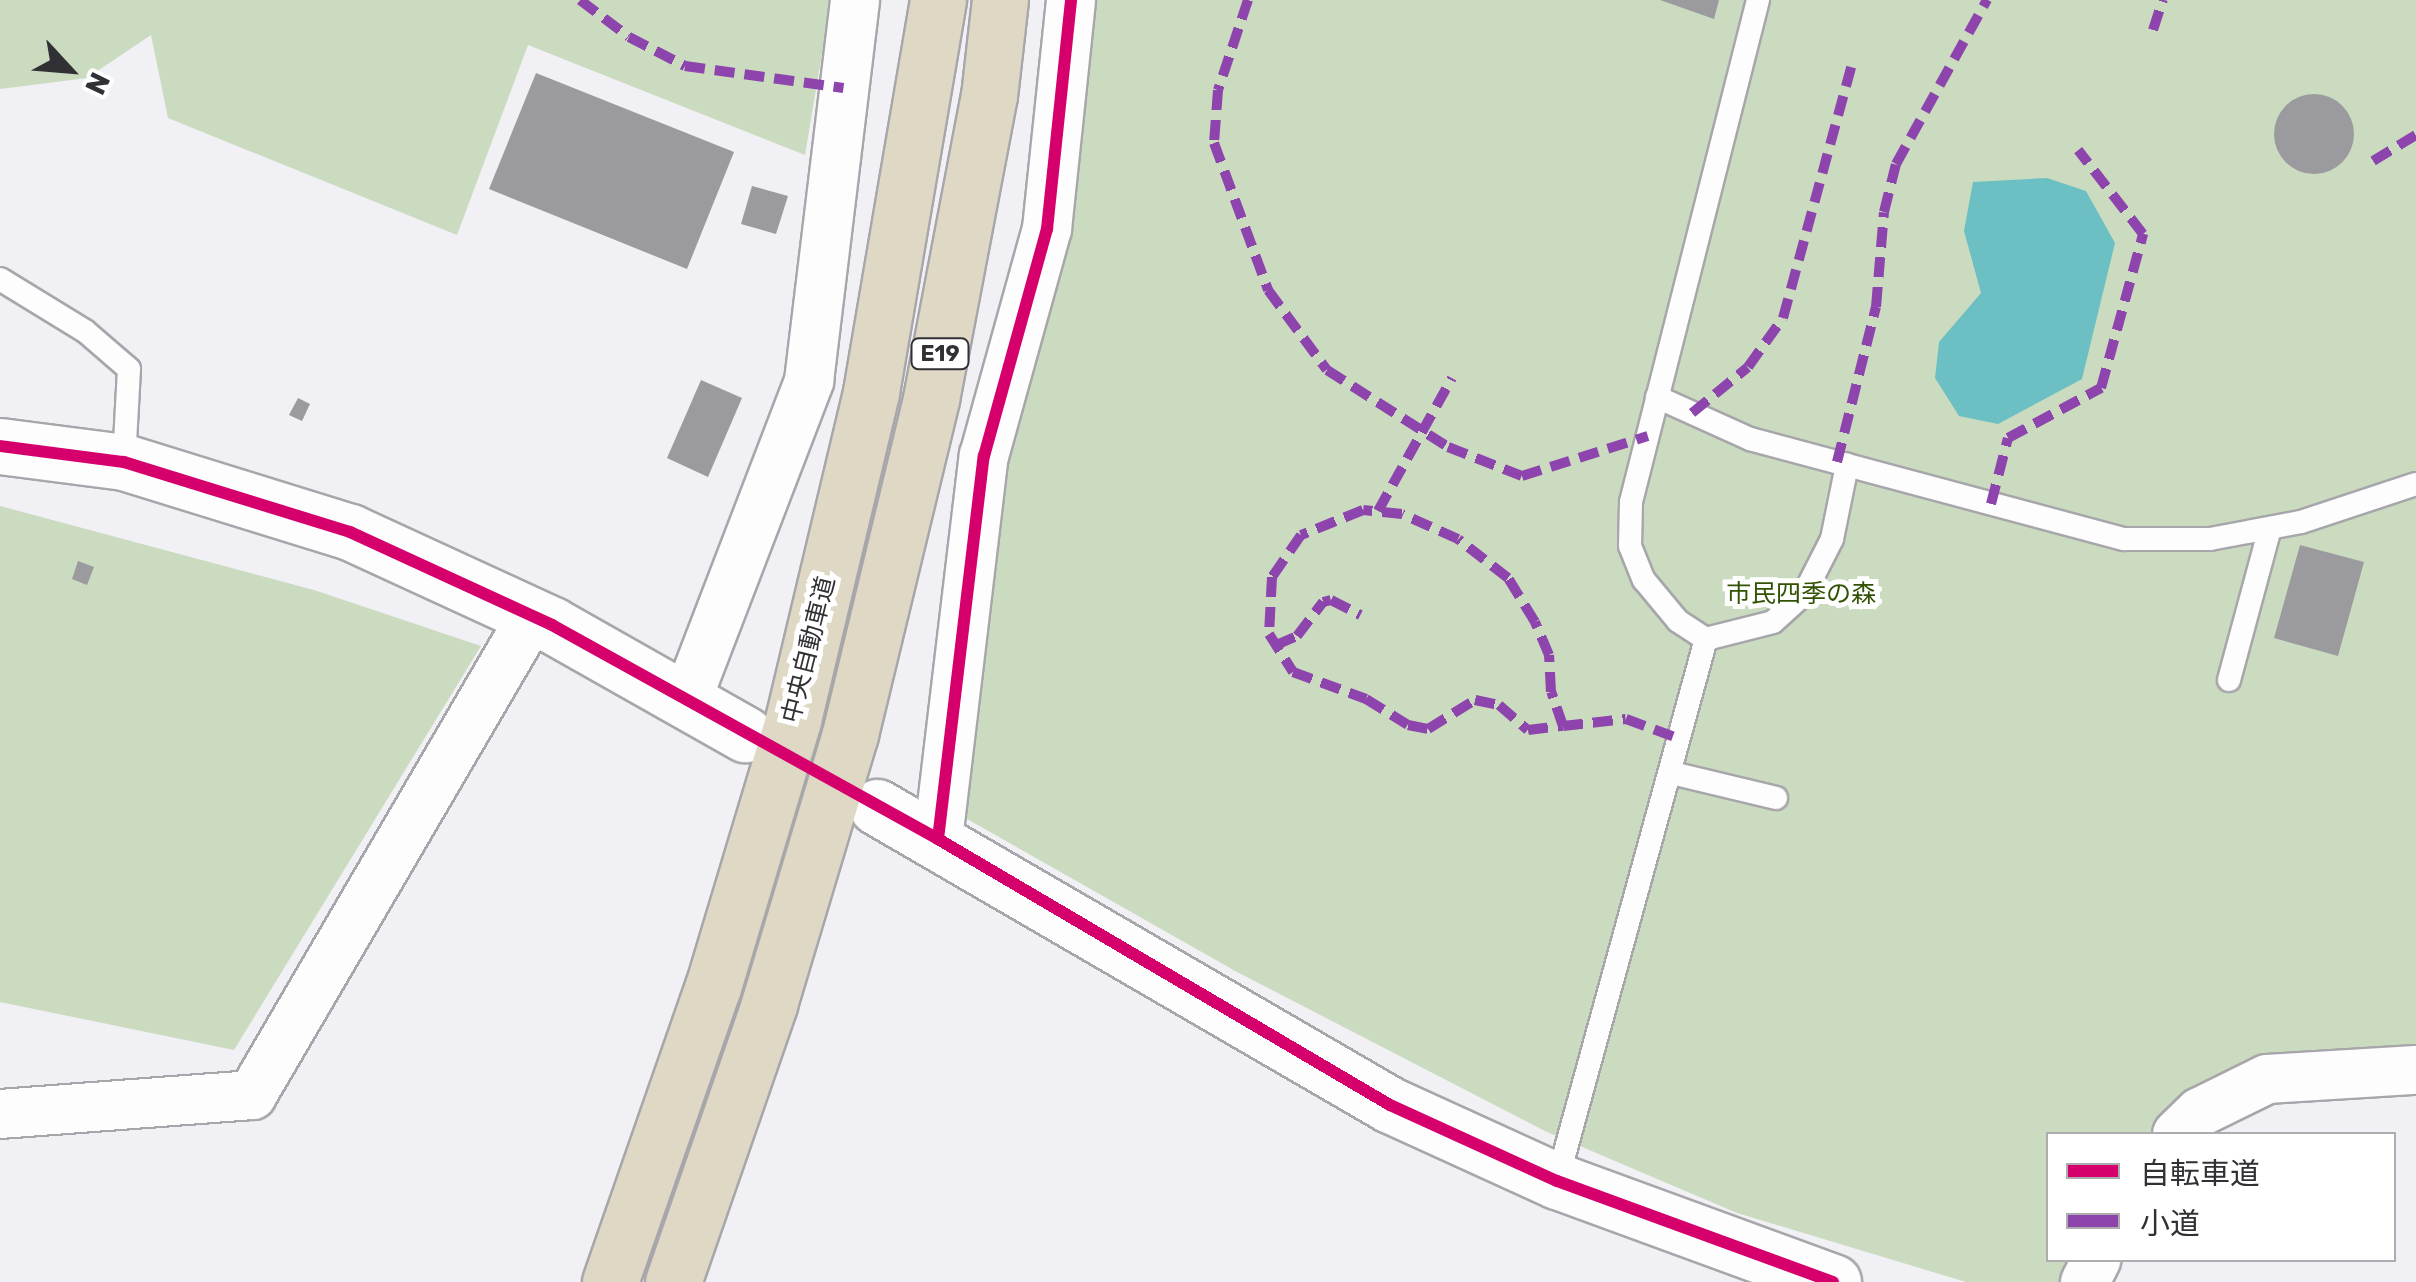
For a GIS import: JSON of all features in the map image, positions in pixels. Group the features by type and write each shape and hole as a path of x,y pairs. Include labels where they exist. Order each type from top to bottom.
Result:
{"highway":[{"name":"中央自動車道","path":"610,1282 713,987 793,720 872,392 938,0"},
{"name":"E19","path":"673,1282 769,1004 850,734 931,399 989,96 1000,0"}],"street":[{"path":"686,702 809,381 856,0"},
{"path":"938,839 984,456 1047,229 1071,0"},
{"path":"0,446 124,462 350,532 532,616 745,734"},
{"path":"0,1114 252,1095 532,616"},
{"path":"877,806 1282,1045 1390,1104 1557,1181 1833,1282"},
{"path":"2179,1132 2200,1112 2267,1080 2416,1070"}],"lane":[{"path":"1758,0 1630,502 1630,546 1644,580 1678,621 1706,639 1772,622 1804,594 1832,539 1847,465"},
{"path":"0,279 85,331 129,369 124,462"},
{"path":"1657,397 1750,439 2124,540 2210,539 2270,528 2416,484"},
{"path":"2229,680 2270,528"},
{"path":"1557,1181 1706,639"},
{"path":"1672,773 1776,798"}],"green space":[{"path":"0,0 831,0 805,155 528,45 457,235 168,118 151,35 87,78 0,89"},
{"name":"市民四季の森","path":"1083,0 2416,0 2416,1057 2163,1132 2046,1132 2046,1262 2077,1262 2070,1282 1966,1282 1737,1213 1547,1132 1237,972 960,815 994,469"},
{"path":"0,506 314,590 481,646 234,1050 0,1002"}],"water":[{"path":"2047,178 2086,191 2115,243 2082,379 1998,424 1959,416 1935,378 1939,342 1981,293 1964,231 1973,182"}],"building":[{"path":"1660,0 1719,0 1714,19"},
{"path":"536,73 734,152 687,269 489,189"},
{"path":"2314,94 2329,97 2342,106 2351,119 2351,149 2342,162 2329,171 2314,174 2299,171 2286,162 2277,149 2274,134 2277,119 2286,106 2299,97"},
{"path":"752,186 788,196 776,234 741,224"},
{"path":"701,380 742,398 708,477 667,458"},
{"path":"298,398 310,404 302,421 289,415"},
{"path":"2300,545 2364,562 2338,656 2274,638"},
{"path":"78,561 94,567 87,585 72,579"}],"marked path":[{"path":"580,0 629,37 685,66 843,88"},
{"path":"1248,0 1218,90 1214,143 1268,290 1327,370 1448,447 1522,476 1648,436"},
{"path":"1837,462 1876,307 1884,212 1896,164 1987,0"},
{"path":"2153,30 2163,0"},
{"path":"1692,413 1748,367 1783,318 1854,57"},
{"path":"2373,161 2416,135"},
{"path":"1991,504 2008,438 2101,388 2143,234 2078,150"},
{"path":"1378,511 1452,378"},
{"path":"1563,726 1551,692 1549,655 1535,622 1508,578 1458,539 1402,514 1363,510 1301,535 1272,577 1269,634 1293,672 1366,699 1408,725 1428,729 1475,700 1499,705 1528,730 1626,719 1680,739"},
{"path":"1276,645 1297,636 1323,602 1331,600 1360,615"}],"cycle path":[{"path":"938,839 984,456 1047,229 1071,0"},
{"path":"0,446 124,462 350,532 552,625 938,839 1390,1105 1557,1181 1833,1282"}]}
